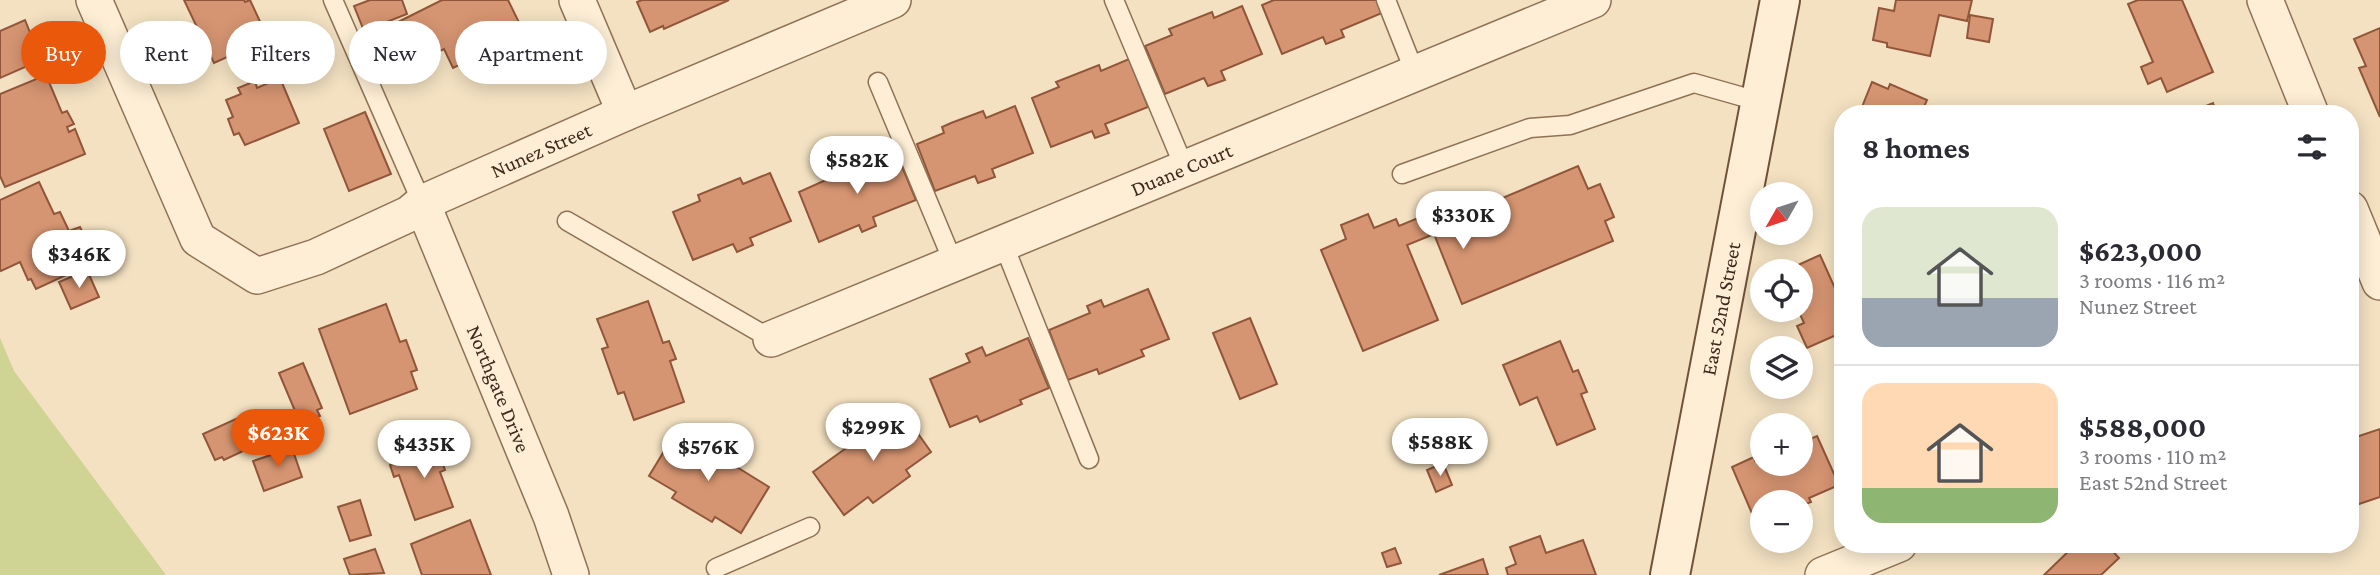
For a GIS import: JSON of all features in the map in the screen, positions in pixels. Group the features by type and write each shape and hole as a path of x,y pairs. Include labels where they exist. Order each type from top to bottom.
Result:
{"main road":[{"name":"East 52nd Street","path":"1670,575 1780,0"}],"street":[{"name":"Nunez Street","path":"94,0 198,239 257,276 316,257 409,214 422,203 625,113 893,0"},
{"path":"577,0 625,113"},
{"name":"Duane Court","path":"771,340 1593,0"},
{"path":"2265,0 2307,105"},
{"name":"Northgate Drive","path":"422,203 551,516 571,575"},
{"path":"2359,231 2380,282"},
{"path":"1823,575 1877,553"}],"lane":[{"path":"333,0 422,203"},
{"path":"1114,0 1185,169"},
{"path":"1387,0 1415,73"},
{"path":"877,82 954,264"},
{"path":"1402,174 1530,128 1570,125 1694,83 1761,102"},
{"path":"567,221 771,340"},
{"path":"1003,243 1089,459"},
{"path":"716,568 810,527"}],"green space":[{"path":"0,338 14,371 166,575 0,575"}],"building":[{"path":"184,0 250,0 260,21 226,21 226,58 214,63 212,21 194,21"},
{"path":"370,0 402,0 407,14 389,21 360,21 354,6"},
{"path":"442,0 508,0 518,21 455,21 453,68 444,49 441,50 441,21 400,21"},
{"path":"729,0 664,29 663,26 650,32 637,2"},
{"path":"1274,0 1377,0 1382,13 1341,30 1344,37 1326,44 1323,37 1282,54 1262,5"},
{"path":"1896,0 1972,0 1967,21 1939,15 1930,56 1887,47 1887,43 1873,40 1879,8 1894,11"},
{"path":"2138,0 2182,0 2213,72 2167,92 2161,78 2148,84 2141,67 2153,62 2128,4"},
{"path":"1242,6 1262,54 1221,71 1225,80 1208,86 1204,78 1165,94 1145,46 1172,35 1169,29 1212,12 1214,18"},
{"path":"1970,15 1993,19 1989,42 1967,38"},
{"path":"21,22 21,69 0,78 0,31"},
{"path":"2380,28 2380,117 2359,68 2366,66 2354,39"},
{"path":"1129,59 1148,107 1105,124 1109,133 1095,138 1092,131 1051,147 1032,98 1059,87 1056,82 1099,65 1101,71"},
{"path":"1872,82 1888,89 1890,84 1927,100 1925,105 1863,105"},
{"path":"24,84 50,84 62,113 67,111 74,124 67,127 69,132 75,129 85,154 5,187 0,176 0,94"},
{"path":"248,84 256,84 257,88 266,84 283,84 299,123 245,145 239,133 234,135 228,119 233,117 226,100 241,94 238,88"},
{"path":"1015,106 1033,153 992,169 995,177 978,183 975,176 935,191 917,144 944,133 942,127 951,123 983,111 986,118"},
{"path":"365,112 391,174 349,191 324,129"},
{"path":"896,152 916,200 873,217 876,226 862,232 859,225 819,242 799,192 826,180 824,174 866,157 868,163"},
{"path":"1578,166 1588,189 1600,184 1614,217 1605,221 1613,241 1462,304 1434,234 1407,245 1438,320 1363,351 1321,250 1346,239 1341,225 1368,214 1374,228 1396,219 1399,226 1481,192 1486,205"},
{"path":"770,173 791,221 750,238 753,245 737,252 733,244 693,260 673,212 700,201 698,195 740,178 743,184"},
{"path":"39,182 54,214 60,212 69,231 80,227 92,251 84,255 88,265 36,289 31,279 28,280 20,262 1,271 0,269 0,200"},
{"path":"1820,255 1834,286 1834,336 1813,345 1813,336 1802,336 1797,326 1813,322 1811,259"},
{"path":"87,270 99,297 71,309 59,282"},
{"path":"1148,289 1169,339 1141,350 1144,356 1099,374 1097,369 1068,380 1049,330 1090,313 1087,306 1101,300 1104,307"},
{"path":"648,301 663,343 669,341 676,359 670,361 684,402 634,420 624,392 618,394 602,349 608,347 597,319"},
{"path":"386,304 400,342 406,340 417,370 411,372 417,389 350,414 319,329"},
{"path":"1250,318 1277,384 1240,399 1213,333"},
{"path":"1028,338 1049,388 1020,400 1022,404 980,422 977,416 950,427 930,379 970,362 966,354 982,347 986,356"},
{"path":"1560,341 1573,372 1578,370 1587,392 1581,394 1595,429 1557,445 1537,397 1520,405 1503,365"},
{"path":"303,363 322,408 317,410 320,416 307,421 305,416 298,418 279,373"},
{"path":"900,408 931,452 906,470 910,476 873,503 868,497 844,515 813,472 849,446 845,440 858,430 862,436"},
{"path":"251,412 264,441 224,460 222,457 215,460 203,434"},
{"path":"2380,429 2380,497 2359,504 2359,436"},
{"path":"677,430 769,487 741,533 715,517 712,522 672,498 676,492 649,476"},
{"path":"432,436 445,470 440,472 453,507 415,520 399,475 394,477 390,465 419,454 414,442"},
{"path":"1817,436 1834,474 1834,487 1813,496 1813,490 1750,490 1750,509 1732,467 1750,459 1750,476 1813,476 1813,438"},
{"path":"292,448 302,477 264,491 253,461"},
{"path":"1443,463 1452,485 1436,492 1427,470"},
{"path":"360,500 371,535 350,541 338,507"},
{"path":"470,520 491,575 422,575 411,544"},
{"path":"1540,536 1546,553 1583,540 1596,575 1508,575 1506,568 1516,564 1510,547"},
{"path":"1395,548 1401,563 1387,567 1382,553"},
{"path":"375,549 384,573 350,575 344,559"},
{"path":"2067,553 2114,553 2119,558 2101,575 2044,575"},
{"path":"1483,559 1488,575 1439,575"}]}
